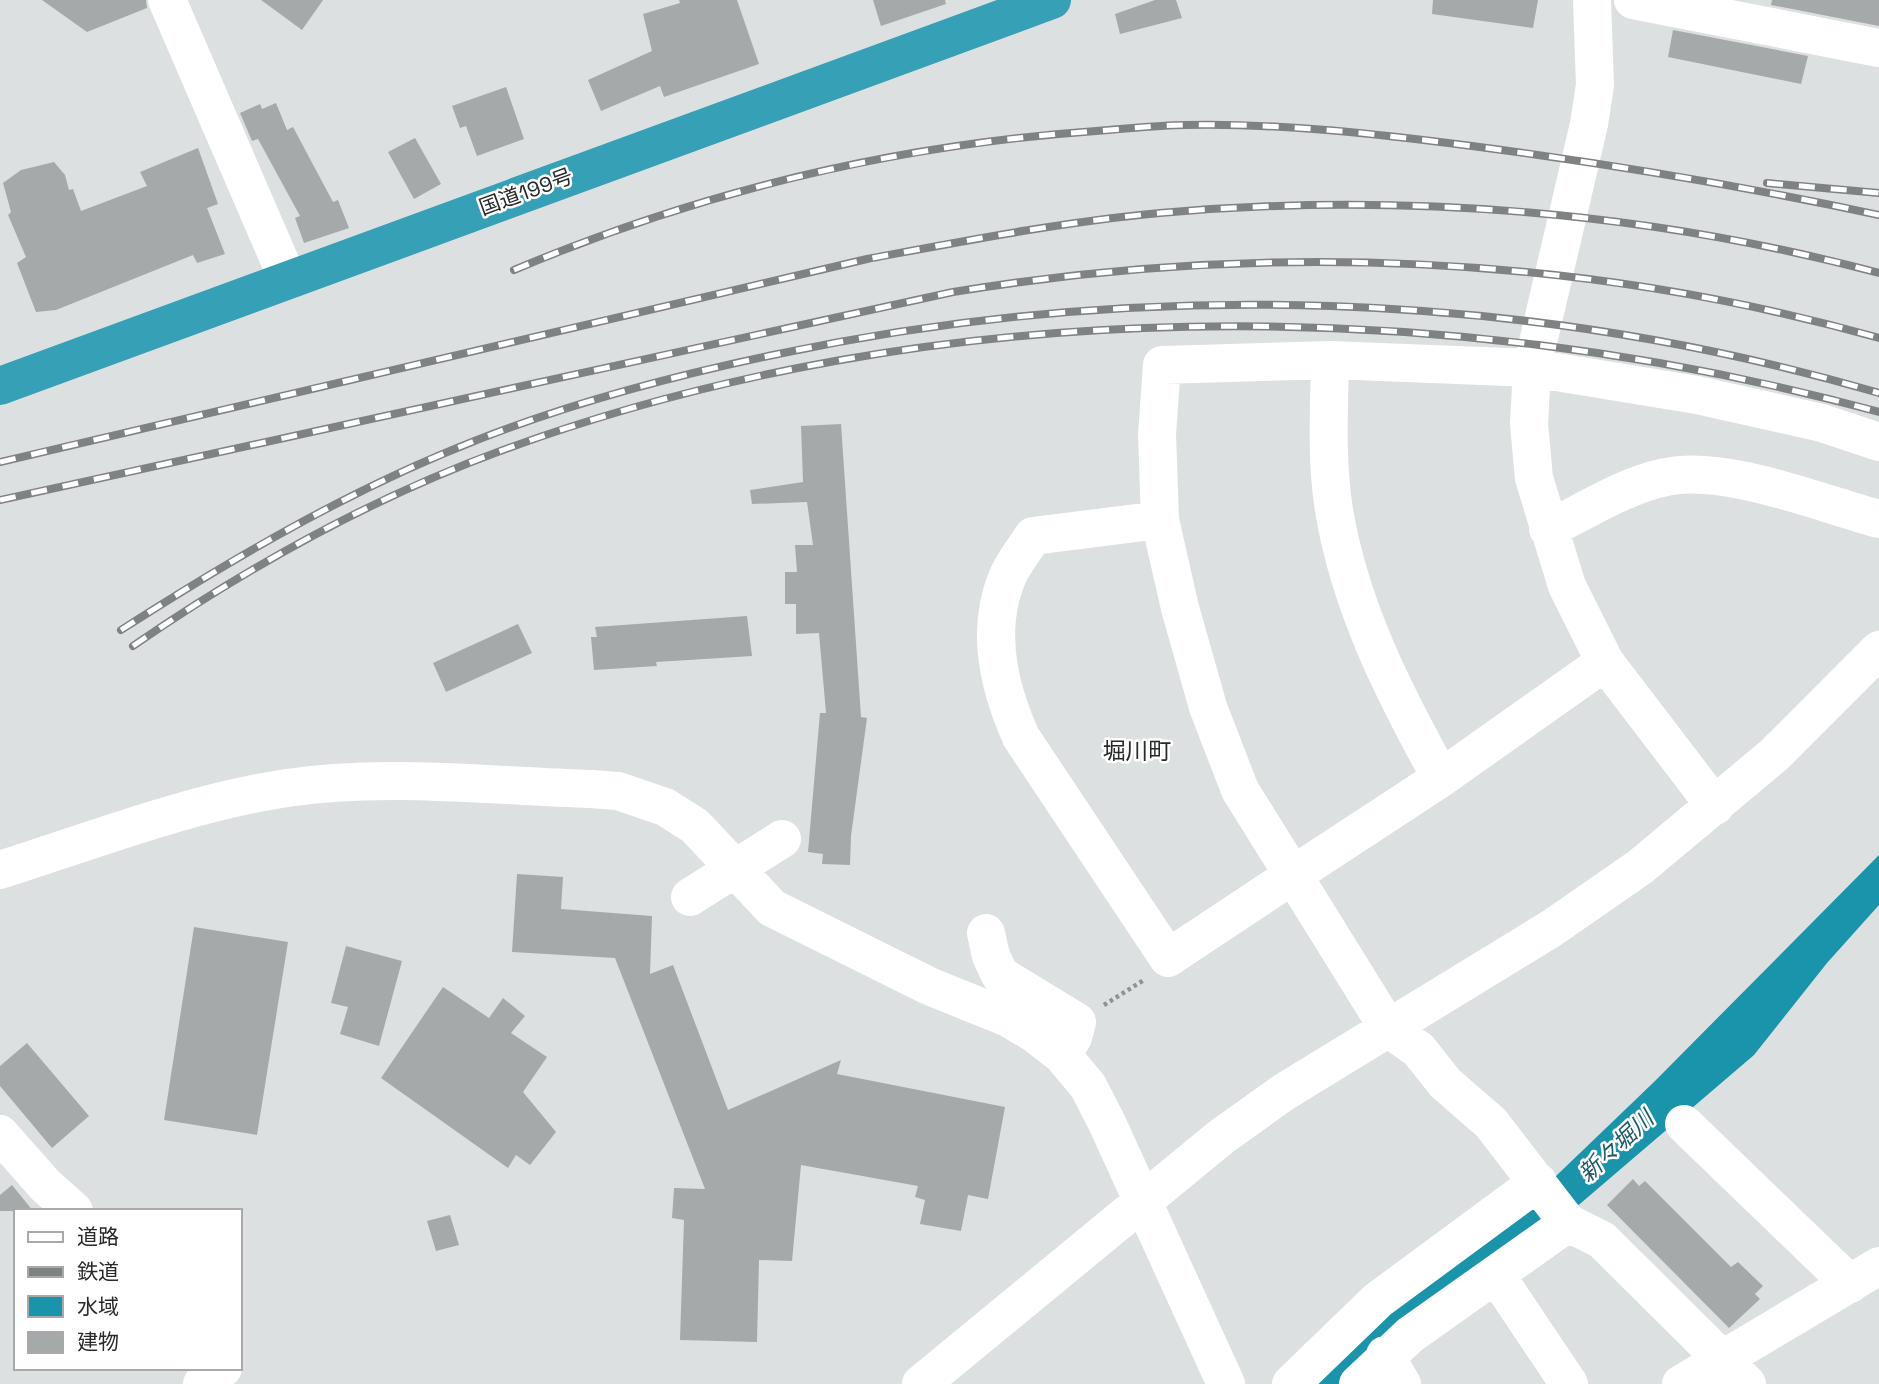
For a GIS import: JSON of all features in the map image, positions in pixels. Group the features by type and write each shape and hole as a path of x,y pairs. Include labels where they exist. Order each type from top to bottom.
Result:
{"highway":[{"name":"国道199号","path":"0,386 1052,0"}],"street":[{"path":"167,0 288,279"},
{"path":"1592,0 1595,85 1589,124 1532,368 1528,424 1534,478 1567,586 1605,662 1716,806"},
{"path":"1633,0 1814,16 1879,48"},
{"path":"1330,360 1328,435 1334,510 1353,588 1376,652 1441,778"},
{"path":"1734,1372 1602,1240 1553,1202 1491,1123 1445,1083 1419,1050 1388,1028 1240,790 1208,707 1180,608 1160,520 1157,434 1161,365 1330,360 1532,368 1697,395 1822,423 1879,442"},
{"path":"1548,529 1639,486 1689,473 1731,478 1879,519"},
{"path":"1160,520 1033,536 1007,578 996,637 997,667 1006,705 1021,737 1168,958 1441,778 1605,662"},
{"path":"921,1384 1221,1138 1284,1092 1552,928 1640,867 1774,755 1879,650"},
{"path":"0,870 219,801 289,788 365,781 618,791 665,807 695,826 772,908 929,986 1008,1018 1035,1034 1070,1039"},
{"path":"690,897 782,839"},
{"path":"986,933 991,956 1000,975 1070,1039 1088,1086 1226,1384"},
{"path":"1681,1384 1734,1372 1864,1275 1684,1124"},
{"path":"0,1134 45,1185 72,1209"},
{"path":"1358,1384 1394,1370 1496,1275 1553,1202"},
{"path":"1291,1384 1378,1300 1553,1202"},
{"path":"1496,1275 1569,1384"},
{"path":"202,1384 222,1370"}],"path":[{"path":"1070,1039 1152,974 1168,958"}],"water":[{"name":"新々堀川","path":"1879,855 1879,905 1827,963 1754,1055 1581,1203 1449,1303 1351,1384 1300,1384 1556,1176 1655,1081"}],"building":[{"path":"42,0 146,0 147,8 87,32"},
{"path":"261,0 323,0 302,30"},
{"path":"679,0 737,0 759,64 664,97 660,86 601,111 588,80 652,51 643,14 680,3"},
{"path":"873,0 945,0 946,4 881,26"},
{"path":"1155,0 1176,0 1182,18 1120,34 1115,14"},
{"path":"1433,0 1538,0 1533,28 1432,14"},
{"path":"1772,0 1879,0 1879,26 1771,5"},
{"path":"1673,30 1808,56 1801,84 1668,57"},
{"path":"506,87 524,139 477,156 466,126 460,128 452,106"},
{"path":"276,103 287,130 293,127 333,202 338,200 349,228 304,243 295,218 300,216 258,139 252,141 240,113 260,104 262,109"},
{"path":"415,138 441,184 414,199 388,152"},
{"path":"198,148 218,204 207,208 225,254 197,263 193,255 56,310 36,312 17,263 26,257 8,215 11,212 3,183 21,170 54,162 65,175 69,190 73,189 81,211 147,186 140,172"},
{"path":"841,424 861,717 867,718 851,836 850,865 822,864 823,854 808,852 820,713 826,713 819,633 796,634 796,604 785,604 785,572 797,572 795,545 813,545 807,502 752,504 750,490 803,482 801,426"},
{"path":"747,616 752,656 656,662 657,666 594,670 591,637 597,637 595,627"},
{"path":"518,624 532,653 446,692 433,663"},
{"path":"517,874 563,877 561,909 652,916 650,974 673,965 728,1110 841,1060 837,1074 1005,1107 988,1199 968,1195 961,1231 920,1224 925,1200 915,1197 918,1186 801,1165 792,1261 759,1260 757,1342 680,1340 684,1220 672,1218 674,1188 705,1189 615,958 512,952"},
{"path":"194,927 288,942 257,1135 164,1120"},
{"path":"346,946 402,961 379,1046 340,1034 348,1007 331,1003"},
{"path":"443,987 489,1018 503,998 525,1016 511,1033 547,1057 523,1092 556,1132 530,1165 516,1155 508,1168 381,1078"},
{"path":"27,1043 89,1116 52,1148 0,1086 0,1066"},
{"path":"1633,1179 1639,1186 1645,1181 1731,1267 1738,1262 1763,1286 1755,1294 1760,1299 1729,1328 1607,1205"},
{"path":"12,1185 31,1209 0,1211 0,1195"},
{"path":"450,1215 459,1245 436,1251 427,1221"}],"railway":[{"path":"514,270 655,217 799,176 946,148 1021,138 1175,125 1294,128 1472,146 1676,176 1879,215"},
{"path":"1767,183 1879,193"},
{"path":"0,462 867,259 1050,227 1160,213 1341,205 1432,206 1522,212 1612,221 1702,235 1879,273"},
{"path":"0,500 953,292 1069,276 1185,266 1302,262 1419,264 1535,273 1651,288 1765,310 1879,338"},
{"path":"121,630 207,576 339,502 430,459 514,426 664,380 778,354 914,330 1052,313 1191,306 1331,306 1470,315 1608,332 1745,358 1879,393"},
{"path":"133,646 221,589 312,536 406,490 503,450 668,398 838,361 1012,337 1188,327 1364,330 1539,345 1711,373 1879,412"}],"district":[{"name":"堀川町","path":"1137,751"}]}
